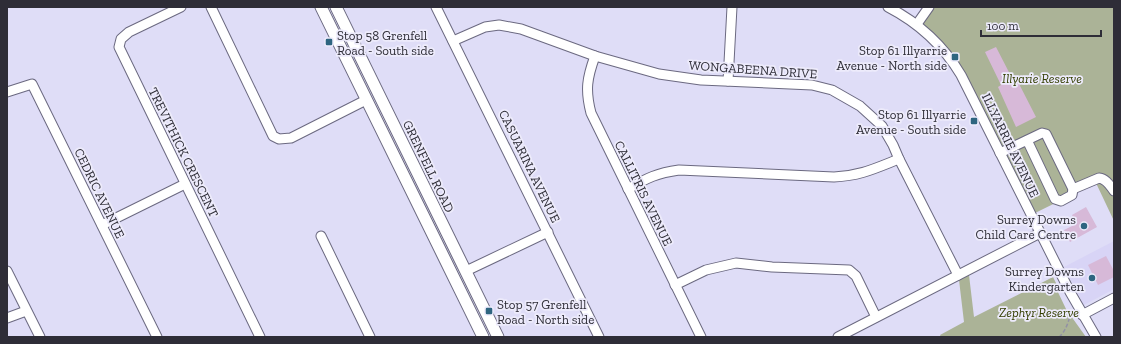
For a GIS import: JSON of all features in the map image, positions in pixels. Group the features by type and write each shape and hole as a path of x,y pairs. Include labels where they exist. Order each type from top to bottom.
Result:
{"main road":[{"path":"321,7 483,337"},
{"name":"GRENFELL ROAD","path":"336,7 498,337"},
{"path":"366,100 378,94"},
{"path":"453,277 466,271"}],"street":[{"name":"TREVITHICK CRESCENT","path":"181,7 129,32 121,39 119,47 260,337"},
{"path":"211,7 273,136 279,138 291,138 366,100"},
{"name":"CASUARINA AVENUE","path":"436,7 599,337"},
{"path":"728,81 732,7"},
{"name":"ILLYARRIE AVENUE","path":"888,7 901,13 917,24 930,35 954,62 1082,315 1096,337"},
{"path":"917,24 929,7"},
{"name":"WONGABEENA DRIVE","path":"453,41 485,27 499,24 521,29 595,56 659,74 701,80 812,85 832,90 860,106 882,126 958,275"},
{"name":"CALLITRIS AVENUE","path":"595,56 588,76 587,97 591,113 701,337"},
{"name":"CEDRIC AVENUE","path":"7,92 32,84 156,337"},
{"path":"1000,153 1042,132 1046,134 1073,189 1072,195 1061,201 1055,199 1027,140"},
{"path":"628,189 652,176 663,172 679,170 834,177 851,176 868,172 899,159"},
{"path":"1073,189 1099,178 1106,181 1114,191"},
{"path":"102,225 185,184"},
{"path":"466,271 548,232"},
{"path":"838,337 1040,233"},
{"path":"321,236 370,337"},
{"path":"675,285 706,270 736,262 772,267 849,270 856,276 876,317"},
{"path":"7,271 40,337"},
{"path":"1082,315 1114,298"},
{"path":"7,318 26,311"}],"path":[{"path":"1059,337 1067,327 1071,309"}],"shaded area":[{"name":"Surrey Downs Kindergarten","path":"1114,241 1114,289 1084,305 1064,267"}],"green space":[{"name":"Illyarie Reserve","path":"929,7 1114,7 1114,221 1096,183 1031,215 961,75 917,24"},
{"name":"Zephyr Reserve","path":"969,275 974,317 1053,277 1056,283 1056,288 1066,309 1086,337 941,337 940,335 964,322 959,280"}],"building":[{"path":"996,47 1013,80 1016,78 1036,117 1016,127 998,87 1001,85 985,52"},
{"name":"Surrey Downs Child Care Centre","path":"1086,207 1097,227 1070,242 1064,230 1076,224 1072,215"},
{"path":"1106,256 1114,271 1114,277 1098,285 1088,265"}],"place":[{"name":"Stop 58 Grenfell Road - South side","path":"329,42"},
{"name":"Stop 61 Illyarrie Avenue - North side","path":"955,57"},
{"name":"Stop 61 Illyarrie Avenue - South side","path":"974,121"},
{"name":"Surrey Downs Child Care Centre","path":"1084,226"},
{"name":"Surrey Downs Kindergarten","path":"1092,278"},
{"name":"Stop 57 Grenfell Road - North side","path":"489,311"}]}
